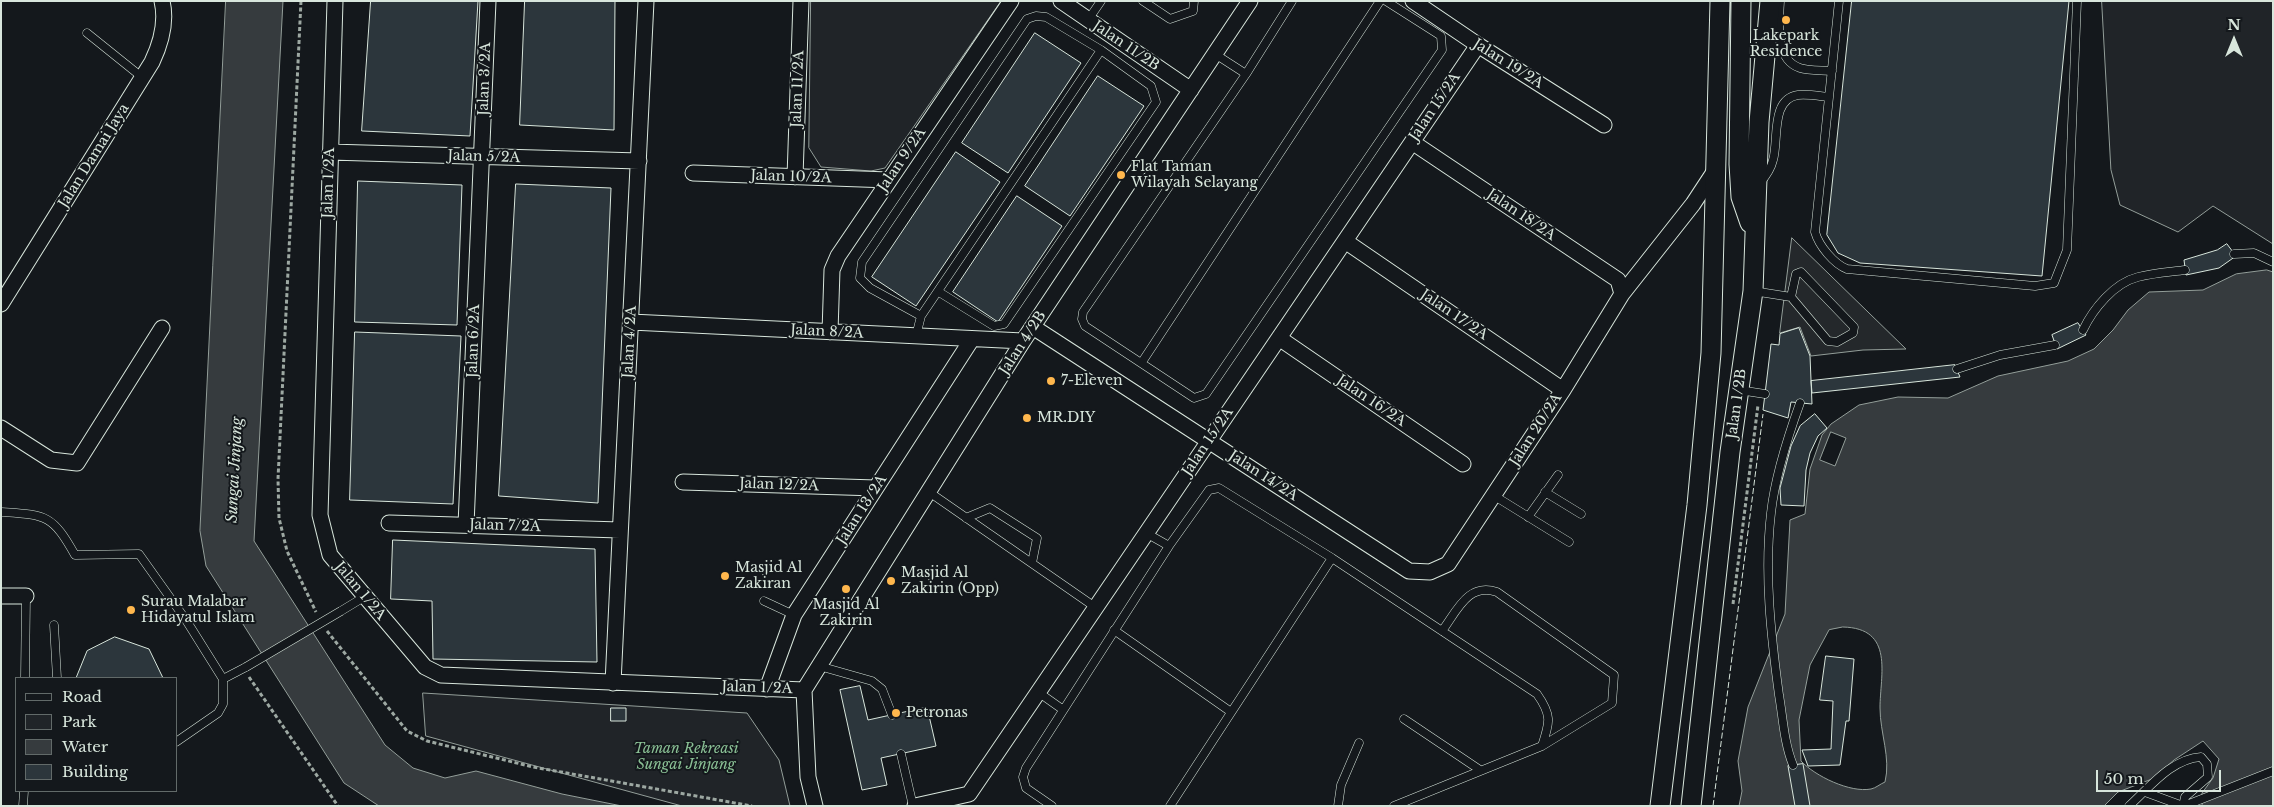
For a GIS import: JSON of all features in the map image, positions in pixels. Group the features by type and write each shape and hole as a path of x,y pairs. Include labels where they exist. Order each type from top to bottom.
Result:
{"street":[{"name":"Jalan Damai Jaya","path":"1,304 143,78 158,49 165,12 162,1"},
{"name":"Jalan 1/2A","path":"335,1 320,515 330,555 424,667 441,675 804,690"},
{"name":"Jalan 3/2A","path":"482,157 488,1"},
{"name":"Jalan 4/2A","path":"613,683 646,1"},
{"name":"Jalan 11/2A","path":"795,177 801,1"},
{"name":"Jalan 9/2A","path":"830,332 832,270 838,256 1011,1"},
{"name":"Jalan 11/2B","path":"1061,1 1192,90"},
{"name":"Jalan 4/2B","path":"804,690 1023,341 1250,1"},
{"name":"Jalan 19/2A","path":"1414,1 1478,45 1604,125"},
{"path":"1660,806 1697,504 1711,353 1720,1"},
{"path":"1741,1 1741,197 1754,236"},
{"name":"Jalan 1/2B","path":"1691,806 1730,452 1753,291 1756,189 1770,1"},
{"name":"Jalan 15/2A","path":"914,806 969,794 1478,45"},
{"name":"Jalan 18/2A","path":"1412,142 1618,280 1622,294"},
{"name":"Jalan 5/2A","path":"330,152 639,161"},
{"name":"Jalan 6/2A","path":"466,525 482,157"},
{"name":"Jalan 20/2A","path":"1448,564 1562,390 1622,294 1693,204 1716,169"},
{"name":"Jalan 10/2A","path":"693,173 888,180"},
{"name":"Jalan 17/2A","path":"1345,241 1562,390"},
{"name":"Jalan 8/2A","path":"631,322 1023,341"},
{"name":"Jalan 14/2A","path":"1033,326 1409,571 1430,572 1448,564"},
{"path":"1,428 51,460 77,463 162,328"},
{"name":"Jalan 16/2A","path":"1279,338 1463,464"},
{"name":"Jalan 13/2A","path":"767,689 794,616 972,339"},
{"name":"Jalan 12/2A","path":"683,482 876,488"},
{"name":"Jalan 7/2A","path":"389,523 620,530"},
{"path":"1,596 26,596"},
{"path":"804,690 808,777 815,806"}],"lane":[{"path":"1088,20 1101,1"},
{"path":"1142,1 1170,19 1193,11 1194,1"},
{"path":"1292,1 1246,74 1083,312 1082,319 1085,326 1194,398 1206,394 1442,50 1441,36 1386,1"},
{"path":"1142,362 1380,1"},
{"path":"1780,1 1779,30 1782,50 1786,56 1800,68 1832,71"},
{"path":"1838,1 1815,232 1817,240 1840,266 1847,269 2035,286 2054,283 2067,250 2077,1"},
{"path":"921,316 870,288 860,278 862,262 1027,19 1036,16 1046,17 1100,50 1151,86 1156,102 1004,324 994,326 939,292"},
{"path":"87,33 143,78"},
{"path":"916,336 921,316 939,292 1100,50"},
{"path":"1215,54 1246,74"},
{"path":"1756,189 1767,175 1774,158 1777,120 1784,103 1796,95 1829,96"},
{"path":"2234,254 2254,253 2273,262"},
{"path":"2083,330 2105,298 2121,284 2137,277 2185,270"},
{"path":"1753,291 1792,297 1828,341 1837,342 1853,333 1854,327 1801,272 1796,274 1792,297"},
{"path":"1957,369 2000,355 2055,345"},
{"path":"1739,390 1762,393"},
{"path":"1793,765 1787,746 1775,668 1770,614 1771,513 1783,454 1800,403"},
{"path":"1528,517 1558,475"},
{"path":"1052,806 1026,788 1023,777 1026,768 1062,709 1169,546 1209,490 1214,487 1219,488 1332,558 1537,694 1546,707 1550,723 1542,746"},
{"path":"929,492 1096,607"},
{"path":"1545,492 1581,514"},
{"path":"1493,495 1569,542"},
{"path":"966,518 990,508 1037,538 1032,563"},
{"path":"1,512 42,516 60,529 75,555 139,554 186,620 223,679 223,704 218,713 178,741"},
{"path":"1146,533 1169,546"},
{"path":"1170,806 1332,558"},
{"path":"1394,806 1542,746 1612,703 1614,675 1497,592 1486,588 1470,593 1442,631"},
{"path":"25,677 26,596"},
{"path":"223,679 245,668 364,597"},
{"path":"764,601 794,616"},
{"path":"54,626 57,677"},
{"path":"1114,630 1231,712"},
{"path":"819,666 872,681 882,689 892,715"},
{"path":"1038,692 1062,709"},
{"path":"1404,719 1480,770"},
{"path":"1338,806 1341,785 1359,743"},
{"path":"901,754 914,806"},
{"path":"2129,806 2174,766 2191,758 2201,757 2207,764 2208,777 2185,797 2183,806"},
{"path":"2145,792 2183,806 2273,771"},
{"path":"23,806 24,792"}],"path":[{"path":"301,1 279,469 279,508 286,551 317,614"},
{"path":"1732,609 1762,393"},
{"path":"325,628 407,731 427,741 533,767 752,806"},
{"path":"245,668 338,806"}],"green space":[{"path":"811,1 1001,1 885,168 871,171 821,167 809,148"},
{"path":"2102,1 2273,1 2273,244 2213,206 2178,232 2120,205 2111,170"},
{"name":"Taman Rekreasi Sungai Jinjang","path":"423,693 747,713 779,760 790,806 682,806 426,736"}],"shaded area":[{"path":"1792,238 1906,349 1863,350 1811,356 1800,327 1780,333"}],"water":[{"name":"Sungai Jinjang","path":"226,1 283,1 254,541 385,745 413,768 445,778 476,771 562,794 622,806 379,806 344,783 206,566 200,531"},
{"path":"2267,270 2273,272 2273,806 2202,806 2202,793 2213,778 2219,759 2203,741 2174,760 2152,779 2118,792 2104,806 1739,806 1742,791 1738,761 1748,707 1785,614 1790,520 1805,514 1810,469 1822,435 1831,424 1859,405 1898,397 1948,398 1998,376 2068,361 2094,349 2113,330 2128,310 2149,292 2203,290 2236,274","holes":["1843,627 1860,629 1871,635 1878,644 1881,656 1880,717 1887,764 1885,782 1873,788 1863,790 1843,786 1824,778 1801,761 1799,720 1810,665 1829,630"]}],"pier":[{"path":"1831,432 1846,438 1835,466 1820,460"}],"building":[{"path":"371,1 478,1 470,136 362,131"},
{"path":"525,1 615,1 614,130 520,125"},
{"path":"1852,1 2069,1 2042,276 1860,263 1838,253 1827,235"},
{"path":"1035,33 1081,63 1008,173 962,143"},
{"path":"1098,76 1144,106 1070,216 1025,186"},
{"path":"956,152 1000,182 916,306 872,277"},
{"path":"358,181 462,185 457,325 355,322"},
{"path":"516,184 611,188 598,503 499,496"},
{"path":"1017,196 1062,226 998,322 953,292"},
{"path":"2227,244 2236,256 2219,268 2186,275 2184,260 2217,250"},
{"path":"2078,323 2086,335 2057,349 2052,335"},
{"path":"1799,328 1810,356 1812,404 1791,402 1788,418 1763,410 1771,344 1779,345 1780,334"},
{"path":"355,332 461,336 453,504 350,500"},
{"path":"1955,365 1960,377 1812,393 1811,381"},
{"path":"1815,414 1827,428 1818,436 1810,453 1806,470 1804,506 1781,505 1780,488 1791,446 1800,426"},
{"path":"393,540 595,549 597,662 433,659 432,601 391,599"},
{"path":"115,637 149,649 163,677 76,677 87,651"},
{"path":"1826,656 1854,659 1849,721 1846,721 1840,765 1808,766 1802,750 1831,749 1833,701 1820,700"},
{"path":"860,686 868,720 927,707 936,746 881,758 887,785 862,790 840,690"},
{"path":"611,708 626,708 626,721 611,721"},
{"path":"1803,764 1810,806 1795,806 1788,766"}],"fence":[{"path":"1713,806 1763,414"}],"place":[{"name":"Lakepark Residence","path":"1786,20"},
{"name":"Flat Taman Wilayah Selayang","path":"1121,175"},
{"name":"7-Eleven","path":"1051,381"},
{"name":"MR.DIY","path":"1027,418"},
{"name":"Masjid Al Zakiran","path":"725,576"},
{"name":"Masjid Al Zakirin (Opp)","path":"891,581"},
{"name":"Masjid Al Zakirin","path":"846,589"},
{"name":"Surau Malabar Hidayatul Islam","path":"131,610"},
{"name":"Petronas","path":"896,713"}]}
